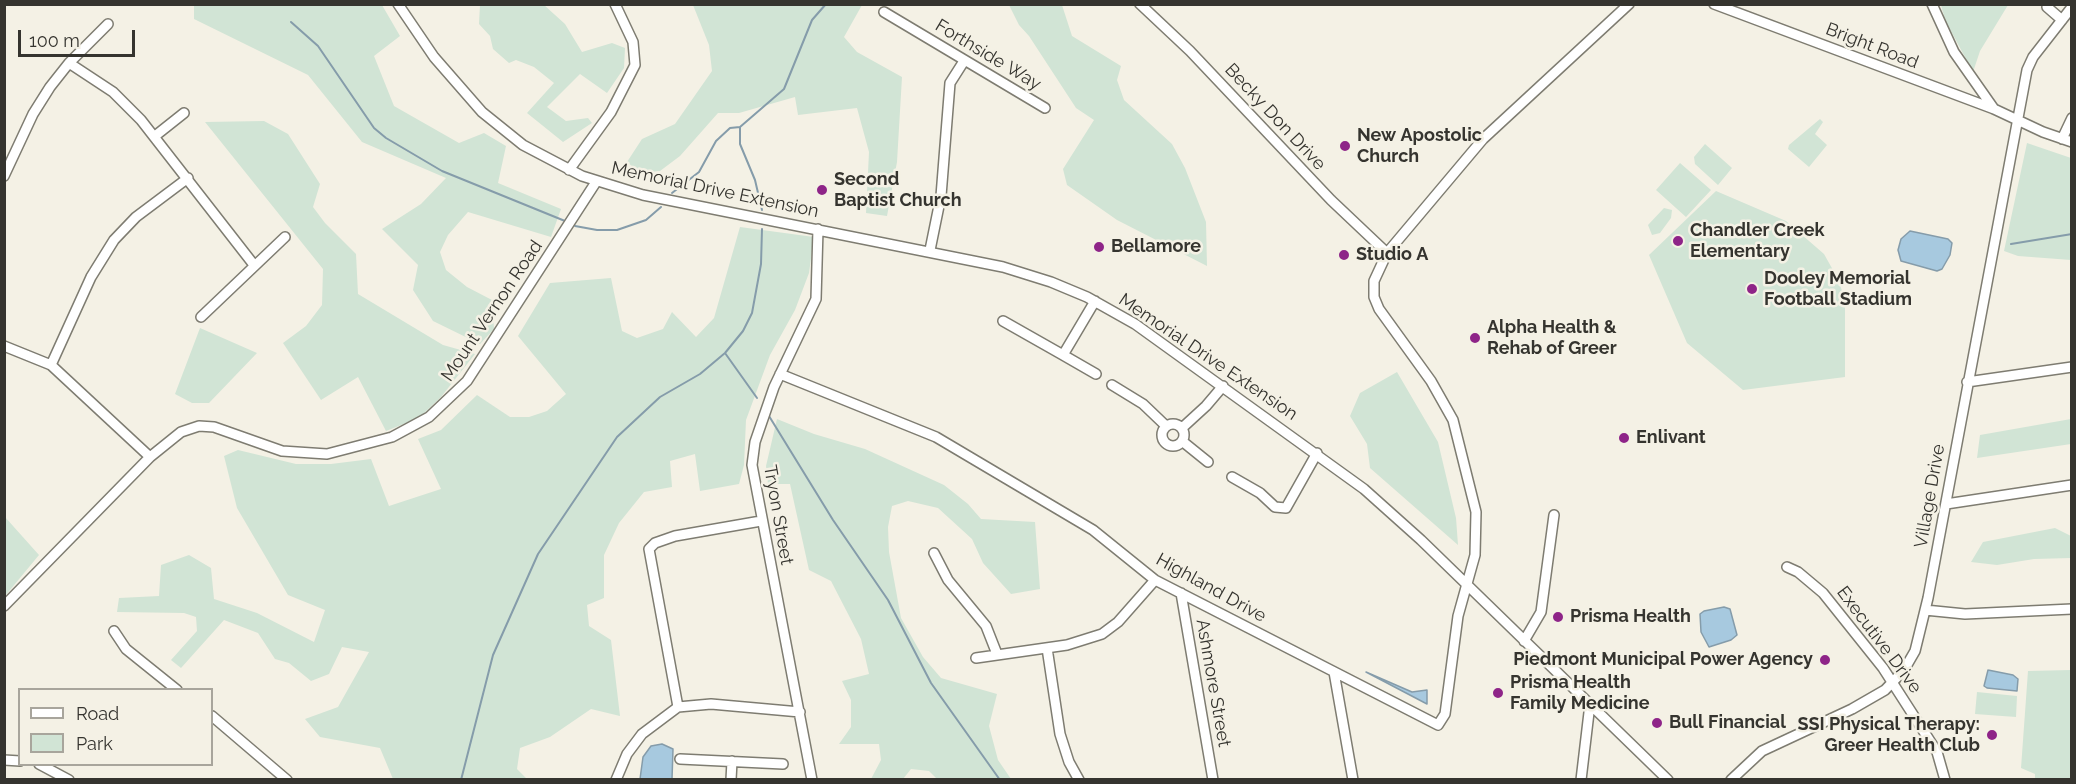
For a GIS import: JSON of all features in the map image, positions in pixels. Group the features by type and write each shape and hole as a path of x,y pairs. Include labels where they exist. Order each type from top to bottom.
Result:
{"street":[{"name":"Memorial Drive Extension","path":"398,4 434,57 482,112 523,145 596,182 643,195 930,250 1021,272 1095,301 1135,324 1317,453 1396,516 1668,780"},
{"path":"569,170 611,112 635,65 635,46 615,4"},
{"path":"1467,584 1476,536 1472,488 1459,437 1445,403 1376,303 1374,281 1387,253 1483,139 1629,4"},
{"name":"Bright Road","path":"1714,4 1994,109 2017,121 2067,140"},
{"path":"1932,4 1954,52 1994,109"},
{"name":"Becky Don Drive","path":"1143,5 1190,51 1331,200 1387,253"},
{"path":"2047,7 2062,20"},
{"name":"Village Drive","path":"1731,780 1762,751 1852,710 1893,682 1906,668 1915,651 1946,504 1967,382 2029,63 2072,8"},
{"name":"Forthside Way","path":"884,12 1045,108"},
{"path":"4,176 41,100 69,63 108,24"},
{"path":"930,250 941,196 950,82 964,61"},
{"path":"69,63 128,105 155,136 254,265"},
{"path":"155,136 184,113"},
{"path":"2067,140 2072,118"},
{"path":"51,365 91,277 109,246 133,220 188,178"},
{"name":"Mount Vernon Road","path":"4,606 150,457 175,435 199,426 219,428 282,451 310,455 339,453 370,445 414,426 444,405 467,381 596,182"},
{"name":"Tryon Street","path":"812,780 752,476 752,454 780,374 816,299 818,229"},
{"path":"201,317 285,237"},
{"path":"1063,355 1095,301"},
{"path":"1003,321 1096,374"},
{"path":"4,346 51,365 150,457"},
{"path":"1967,382 2072,367"},
{"name":"Highland Drive","path":"780,374 936,437 1094,530 1155,580 1438,725 1445,714 1458,616 1467,584"},
{"path":"1112,385 1143,404 1166,426"},
{"path":"1182,428 1206,406 1223,386"},
{"path":"1176,424 1182,428 1185,434 1182,441 1176,445 1167,443 1162,435 1166,426 1176,424"},
{"path":"1182,441 1208,462"},
{"path":"1232,477 1260,494 1275,507 1286,508 1317,453"},
{"path":"1946,504 2072,484"},
{"path":"1524,641 1541,612 1554,515"},
{"path":"678,707 649,549 655,543 675,536 761,521"},
{"path":"934,553 948,580 986,626 997,654"},
{"name":"Executive Drive","path":"1787,567 1812,582 1839,610 1893,682 1937,752 1945,780"},
{"path":"976,658 1067,645 1108,630 1155,580"},
{"name":"Ashmore Street","path":"1181,593 1213,780"},
{"path":"1925,610 1965,614 2072,609"},
{"path":"114,631 126,649 175,688"},
{"path":"1047,648 1060,734 1069,762 1079,780"},
{"path":"1334,672 1353,780"},
{"path":"616,780 627,754 642,734 678,707 711,704 800,712"},
{"path":"1581,780 1590,704"},
{"path":"213,717 287,780"},
{"path":"680,759 783,764"},
{"path":"731,780 732,761"},
{"path":"41,766 69,780"}],"green space":[{"path":"194,5 382,5 400,36 374,56 394,106 459,143 484,133 506,146 498,183 561,209 551,237 468,212 448,235 440,252 446,270 467,287 492,300 494,329 480,344 433,321 413,290 418,265 382,229 421,204 446,178 362,142 308,75 194,19"},
{"path":"480,5 544,5 565,24 582,52 612,43 625,48 624,68 607,93 580,74 547,107 566,121 588,118 592,123 563,142 527,113 554,83 534,67 516,60 509,63 493,49 490,36 479,24"},
{"path":"693,5 862,5 844,37 857,52 902,77 897,162 887,216 866,213 869,152 857,108 798,115 795,97 739,113 718,113 680,156 660,171 640,173 627,162 642,139 675,124 712,71 709,45"},
{"path":"1009,5 1062,5 1072,36 1121,66 1117,80 1124,100 1172,144 1185,168 1206,222 1207,266 1117,220 1067,185 1063,169 1094,120 1076,108 1029,36 1019,25"},
{"path":"1941,5 2008,5 1980,51 1973,72 1945,20"},
{"path":"1820,119 1823,122 1815,134 1827,145 1809,167 1788,149 1789,145"},
{"path":"264,121 288,134 320,184 313,207 325,223 356,254 358,294 443,345 475,354 441,397 419,418 386,431 358,377 321,400 283,343 306,326 322,305 323,269 205,122"},
{"path":"2027,143 2071,158 2071,260 2018,256 2004,251"},
{"path":"1705,144 1732,168 1718,185 1695,164 1694,157"},
{"path":"1680,163 1711,190 1686,217 1656,190"},
{"name":"Dooley Memorial Football Stadium","path":"1716,191 1786,221 1824,254 1838,279 1845,300 1845,377 1743,390 1687,343 1649,255"},
{"path":"1664,208 1672,210 1671,218 1660,233 1652,235 1648,225"},
{"path":"740,227 814,237 809,273 795,310 770,355 746,420 744,465 739,484 700,491 695,454 670,461 672,487 644,492 619,523 604,555 604,598 587,605 589,626 611,640 620,716 591,709 550,737 520,748 517,769 527,779 393,779 380,748 320,737 305,719 338,707 369,652 342,647 329,674 311,681 289,663 275,659 258,633 224,620 181,668 171,660 197,631 196,617 184,613 117,612 119,598 159,596 161,565 189,555 211,568 214,599 257,613 314,642 325,610 288,595 237,508 224,456 238,450 296,464 331,464 371,459 389,506 441,489 418,439 441,430 477,395 510,417 529,417 547,411 566,394 518,336 550,283 611,278 622,331 637,338 663,329 672,312 696,337 714,318"},
{"path":"200,328 257,353 209,403 192,403 175,394"},
{"path":"1397,372 1438,442 1456,518 1458,545 1370,468 1367,444 1350,416 1360,393"},
{"path":"777,419 814,434 865,449 944,485 968,504 981,519 1035,522 1040,589 1011,594 983,563 972,539 938,508 908,501 892,506 888,527 889,552 901,618 923,657 941,678 997,694 989,726 998,760 1011,779 937,779 929,771 911,769 903,779 871,779 881,760 879,744 839,744 851,727 851,700 842,681 869,674 861,639 831,581 809,570 790,484 768,484 766,466"},
{"path":"2071,419 2071,444 1977,458 1980,435"},
{"path":"4,517 39,555 5,596"},
{"path":"2055,528 2071,536 2071,558 2034,559 1997,565 1971,562 1983,542"},
{"path":"2071,670 2071,779 2035,779 2035,774 2021,768 2028,671"},
{"path":"1977,692 2017,696 2016,717 1975,714"}],"water":[{"path":"1910,231 1948,239 1952,243 1950,255 1942,269 1937,271 1901,261 1898,250 1901,239"},
{"path":"1724,607 1730,609 1737,635 1731,640 1709,647 1701,632 1700,614"},
{"path":"1988,670 2013,675 2018,679 2017,691 1984,686"},
{"path":"1366,672 1412,692 1427,690 1427,704"},
{"path":"662,744 673,749 672,779 640,779 643,757 651,746"}],"waterway":[{"path":"672,193 699,172 716,141 730,128 740,127 784,89 812,20 826,4"},
{"path":"291,22 318,46 374,128 386,138 442,171 565,221"},
{"path":"740,127 740,144 755,180 762,210"},
{"path":"575,226 597,230 617,230 646,220 661,207"},
{"path":"461,780 493,655 538,554 617,437 660,397 700,374 725,353 743,331 752,313 761,264 762,229"},
{"path":"2011,244 2072,234"},
{"path":"725,353 757,398"},
{"path":"769,416 833,520 888,600 931,683 1000,780"}],"place":[{"name":"New Apostolic Church","path":"1345,146"},
{"name":"Second Baptist Church","path":"822,190"},
{"name":"Chandler Creek Elementary","path":"1678,241"},
{"name":"Bellamore","path":"1099,247"},
{"name":"Studio A","path":"1344,255"},
{"name":"Dooley Memorial Football Stadium","path":"1752,289"},
{"name":"Alpha Health & Rehab of Greer","path":"1475,338"},
{"name":"Enlivant","path":"1624,438"},
{"name":"Prisma Health","path":"1558,617"},
{"name":"Piedmont Municipal Power Agency","path":"1825,660"},
{"name":"Prisma Health Family Medicine","path":"1498,693"},
{"name":"Bull Financial","path":"1657,723"},
{"name":"SSI Physical Therapy: Greer Health Club","path":"1992,735"}]}
